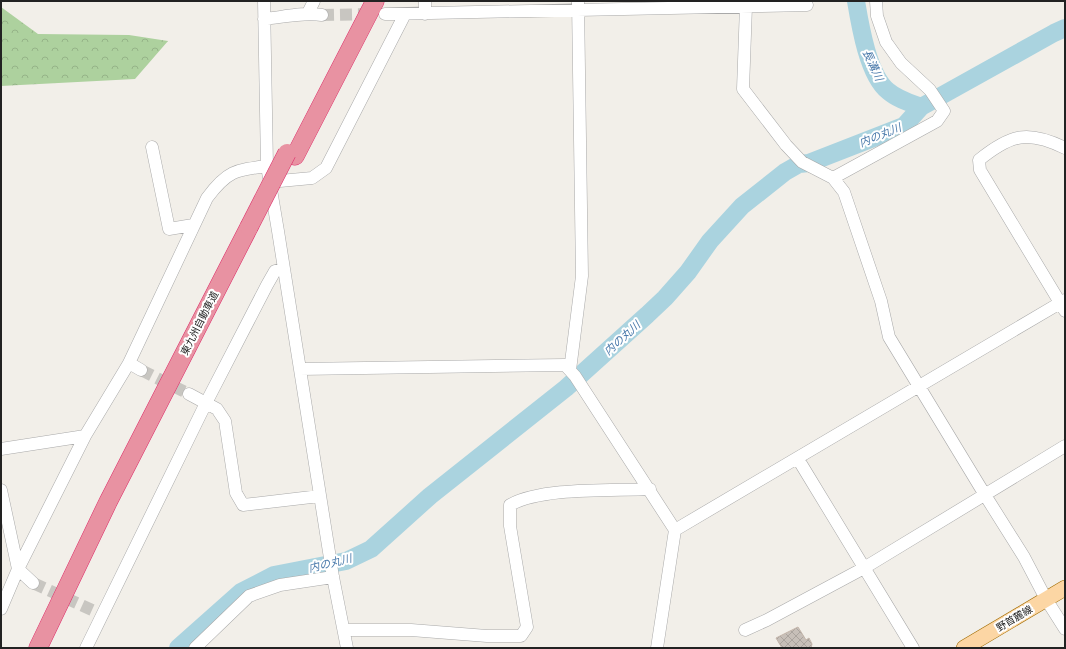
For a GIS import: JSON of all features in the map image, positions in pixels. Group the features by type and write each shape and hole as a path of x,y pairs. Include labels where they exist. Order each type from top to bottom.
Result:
{"highway":[{"name":"東九州自動車道","path":"38,648 108,502 291,155 366,1"},
{"name":"東九州自動車道","path":"291,155 380,8"},
{"name":"東九州自動車道","path":"49,648 253,228"}],"main road":[{"name":"野首麓線","path":"964,648 1065,588"}],"street":[{"path":"264,1 267,166 269,182 333,577 345,630 347,648"},
{"path":"308,13 314,1"},
{"path":"425,1 425,14"},
{"path":"833,178 937,121 944,111 930,90 901,62 886,42 877,16 876,1"},
{"path":"570,370 582,276 578,5"},
{"path":"380,8 405,14 425,14 578,5 807,5"},
{"path":"746,6 743,89 786,145 802,162 833,178 844,192 881,301 890,337 1024,557 1046,599 1065,629"},
{"path":"264,19 295,17 308,13 322,15"},
{"path":"269,182 312,178 326,168 405,14"},
{"path":"675,530 798,459 919,386 1063,304 980,170 979,160 991,151 1019,137 1031,135 1065,148"},
{"path":"152,147 169,229 193,225"},
{"path":"1,609 18,569 85,436 128,362 207,198 219,181 229,174 242,169 267,166"},
{"path":"86,648 97,612 275,271 283,269"},
{"path":"128,362 142,370"},
{"path":"300,369 565,364 650,489 675,530 656,648"},
{"path":"189,394 217,409 225,421 236,493 242,505 320,496"},
{"path":"1,449 85,436"},
{"path":"745,630 767,620 864,568 1065,446"},
{"path":"798,459 913,648"},
{"path":"345,630 411,630 487,636 521,636 528,627 510,526 510,505 520,500 559,493 650,489"},
{"path":"1,490 18,569 33,583"},
{"path":"195,648 249,596 280,585 333,577"}],"green space":[{"path":"1,7 38,34 129,35 168,41 135,79 1,86"}],"building":[{"path":"798,627 806,640 809,638 812,644 811,648 782,648 776,638"}],"waterway":[{"name":"長溝川","path":"856,1 866,49 875,74 881,84 895,96 921,107"},
{"name":"内の丸川","path":"178,648 241,592 274,575 346,561 371,549 430,496 566,388 647,315 665,298 688,272 710,241 742,206 785,172 799,164 809,163 904,126 921,107 1065,28"}],"tunnel":[{"path":"322,15 373,14"},
{"path":"141,370 189,394"},
{"path":"33,583 92,610"}]}
